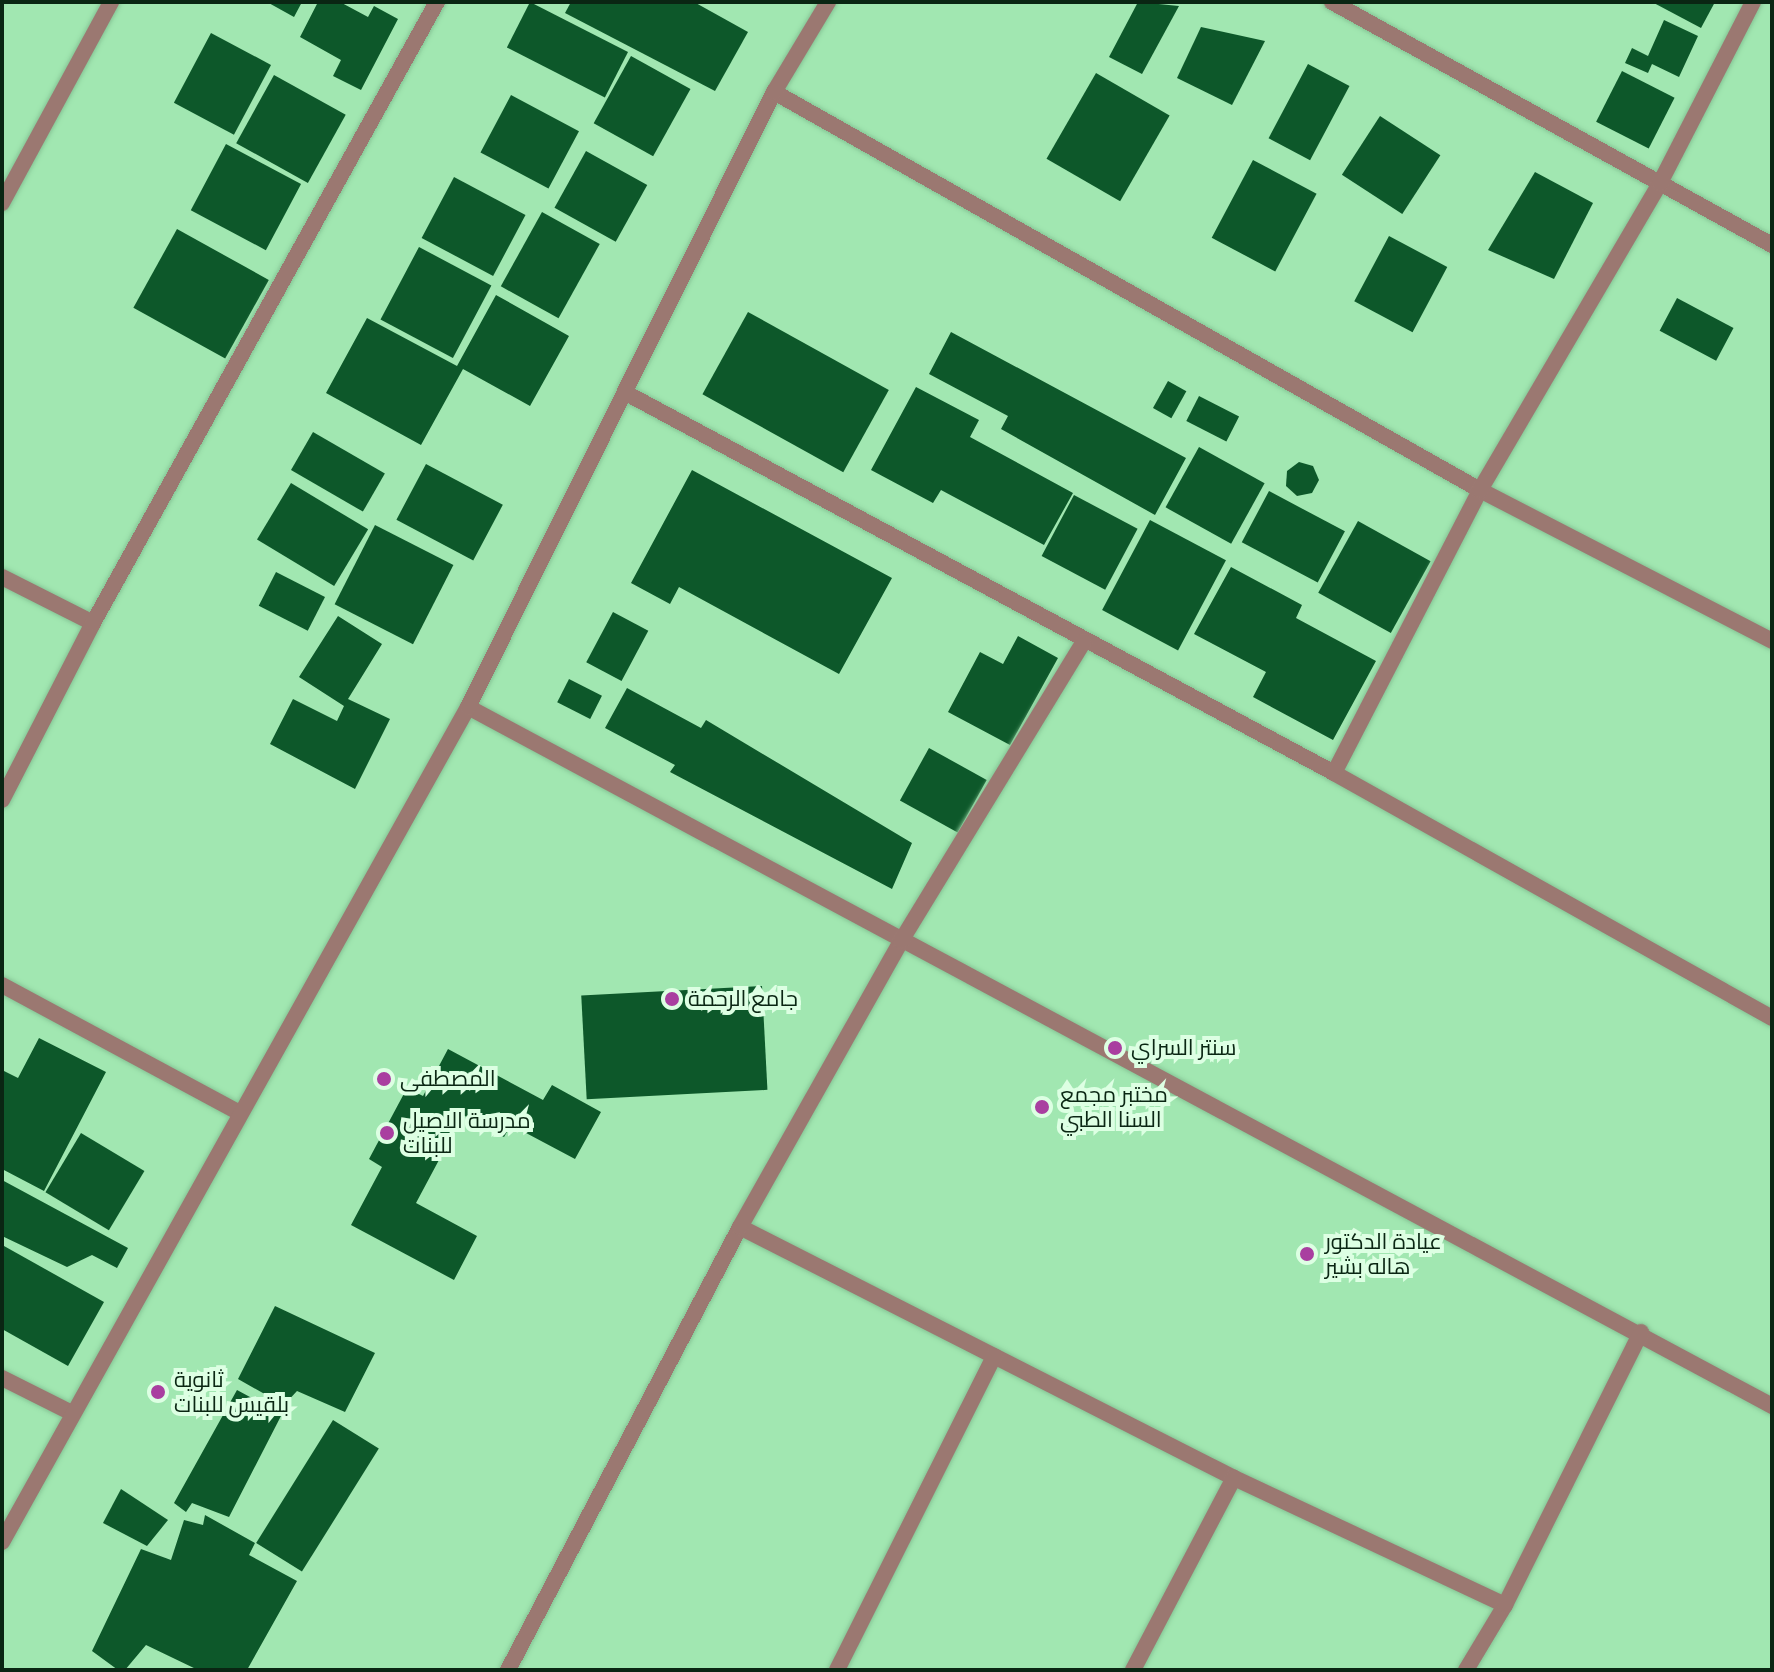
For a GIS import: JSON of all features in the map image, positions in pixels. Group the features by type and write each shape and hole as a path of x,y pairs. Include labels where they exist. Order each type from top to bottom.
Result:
{"street":[{"path":"2,203 111,2"},
{"path":"2,800 93,623 437,2"},
{"path":"2,1542 70,1412 468,707 774,92 828,2"},
{"path":"1332,2 1772,245"},
{"path":"1334,773 1480,490 1660,183 1753,2"},
{"path":"774,92 1480,490 1772,641"},
{"path":"626,393 1334,773 1772,1018"},
{"path":"2,577 93,623"},
{"path":"508,1670 740,1227 901,941 1084,641"},
{"path":"468,707 1395,1208 1641,1332 1772,1406"},
{"path":"2,985 238,1112"},
{"path":"740,1227 1234,1478 1505,1605"},
{"path":"1466,1670 1505,1605 1641,1332"},
{"path":"837,1670 994,1356"},
{"path":"2,1378 70,1412"},
{"path":"1133,1670 1234,1478"}],"building":[{"path":"267,2 302,2 294,17"},
{"path":"318,2 340,2 368,17 374,6 398,19 361,90 333,76 341,60 300,37"},
{"path":"530,2 628,52 605,97 507,47"},
{"path":"571,2 694,2 748,32 715,91 565,13"},
{"path":"1138,2 1179,6 1142,74 1109,57"},
{"path":"1652,2 1715,2 1701,28"},
{"path":"1664,20 1698,36 1679,77 1652,64 1648,73 1625,63 1632,48 1648,56"},
{"path":"1201,27 1265,41 1232,105 1177,78"},
{"path":"211,33 271,65 234,135 174,103"},
{"path":"631,56 690,89 653,156 594,123"},
{"path":"1308,64 1349,86 1310,160 1269,138"},
{"path":"1622,71 1675,98 1649,149 1596,122"},
{"path":"1096,73 1170,116 1120,201 1046,159"},
{"path":"274,75 346,115 308,183 236,143"},
{"path":"511,95 579,131 548,189 480,152"},
{"path":"1380,116 1440,155 1402,214 1342,175"},
{"path":"226,144 301,184 266,250 191,210"},
{"path":"586,151 647,185 616,242 554,208"},
{"path":"1253,160 1317,194 1275,272 1212,238"},
{"path":"1535,172 1593,203 1554,279 1488,250"},
{"path":"454,177 526,215 493,276 422,238"},
{"path":"542,212 600,244 559,318 501,286"},
{"path":"177,229 269,280 225,359 133,308"},
{"path":"1389,236 1447,267 1413,332 1354,301"},
{"path":"419,247 491,285 453,358 381,319"},
{"path":"496,295 569,336 530,406 463,369 421,445 326,393 367,318 457,366"},
{"path":"1677,298 1734,328 1716,361 1660,331"},
{"path":"748,312 889,390 843,472 702,394"},
{"path":"951,332 1186,458 1155,515 1001,429 1008,416 929,374"},
{"path":"1168,381 1186,391 1171,418 1153,408"},
{"path":"916,387 979,420 970,437 1073,493 1044,545 941,490 933,503 871,470"},
{"path":"1199,396 1239,416 1226,441 1186,421"},
{"path":"313,432 385,474 363,512 291,470"},
{"path":"1199,447 1265,483 1231,544 1166,507"},
{"path":"1299,462 1313,466 1319,480 1312,493 1297,496 1286,486 1287,471"},
{"path":"426,464 503,505 473,560 396,520"},
{"path":"692,470 892,578 839,674 679,587 670,604 631,583"},
{"path":"291,483 368,529 334,586 257,540"},
{"path":"1269,491 1345,531 1318,583 1242,542"},
{"path":"1074,495 1138,529 1105,590 1042,556"},
{"path":"1150,520 1226,560 1178,650 1102,610"},
{"path":"1358,521 1431,561 1391,633 1318,593"},
{"path":"375,525 453,565 413,644 335,604"},
{"path":"1231,567 1302,605 1296,618 1376,661 1333,740 1253,697 1266,672 1194,634"},
{"path":"276,572 325,597 308,631 259,606"},
{"path":"613,612 648,631 622,681 586,662"},
{"path":"338,616 382,644 348,699 390,719 355,789 270,744 293,699 337,721 344,706 299,677"},
{"path":"1018,636 1058,658 1010,745 948,712 980,652 1003,664"},
{"path":"569,679 602,696 590,719 557,702"},
{"path":"627,688 701,728 706,720 912,843 892,889 670,772 675,765 605,728"},
{"path":"929,748 987,780 958,832 900,800"},
{"path":"762,986 767,1090 587,1099 581,995"},
{"path":"39,1038 106,1072 44,1191 2,1169 2,1070 18,1078"},
{"path":"448,1049 543,1100 552,1085 601,1112 575,1159 511,1125 504,1137 463,1115 416,1203 477,1236 454,1280 351,1225 382,1167 369,1159 407,1088 423,1096"},
{"path":"81,1133 144,1171 109,1230 45,1192"},
{"path":"2,1180 128,1248 117,1268 92,1255 67,1267 2,1236"},
{"path":"4,1246 104,1302 68,1366 2,1329"},
{"path":"275,1306 375,1353 345,1412 297,1391 284,1405 238,1379"},
{"path":"237,1390 282,1414 229,1517 192,1503 186,1512 174,1503"},
{"path":"333,1420 379,1449 302,1572 256,1543"},
{"path":"121,1489 168,1520 147,1546 103,1523"},
{"path":"205,1515 255,1543 249,1555 297,1581 247,1670 198,1670 146,1645 125,1670 118,1670 92,1651 141,1549 171,1560 184,1520 203,1525"}],"place":[{"name":"جامع الرحمة","path":"672,999"},
{"name":"سنتر السراي","path":"1115,1048"},
{"name":"المصطفى","path":"384,1079"},
{"name":"مختبر مجمع السنا الطبي","path":"1042,1107"},
{"name":"مدرسة الاصيل للبنات","path":"387,1133"},
{"name":"عيادة الدكتور هاله بشير","path":"1307,1254"},
{"name":"ثانوية بلقيس للبنات","path":"158,1392"}]}
